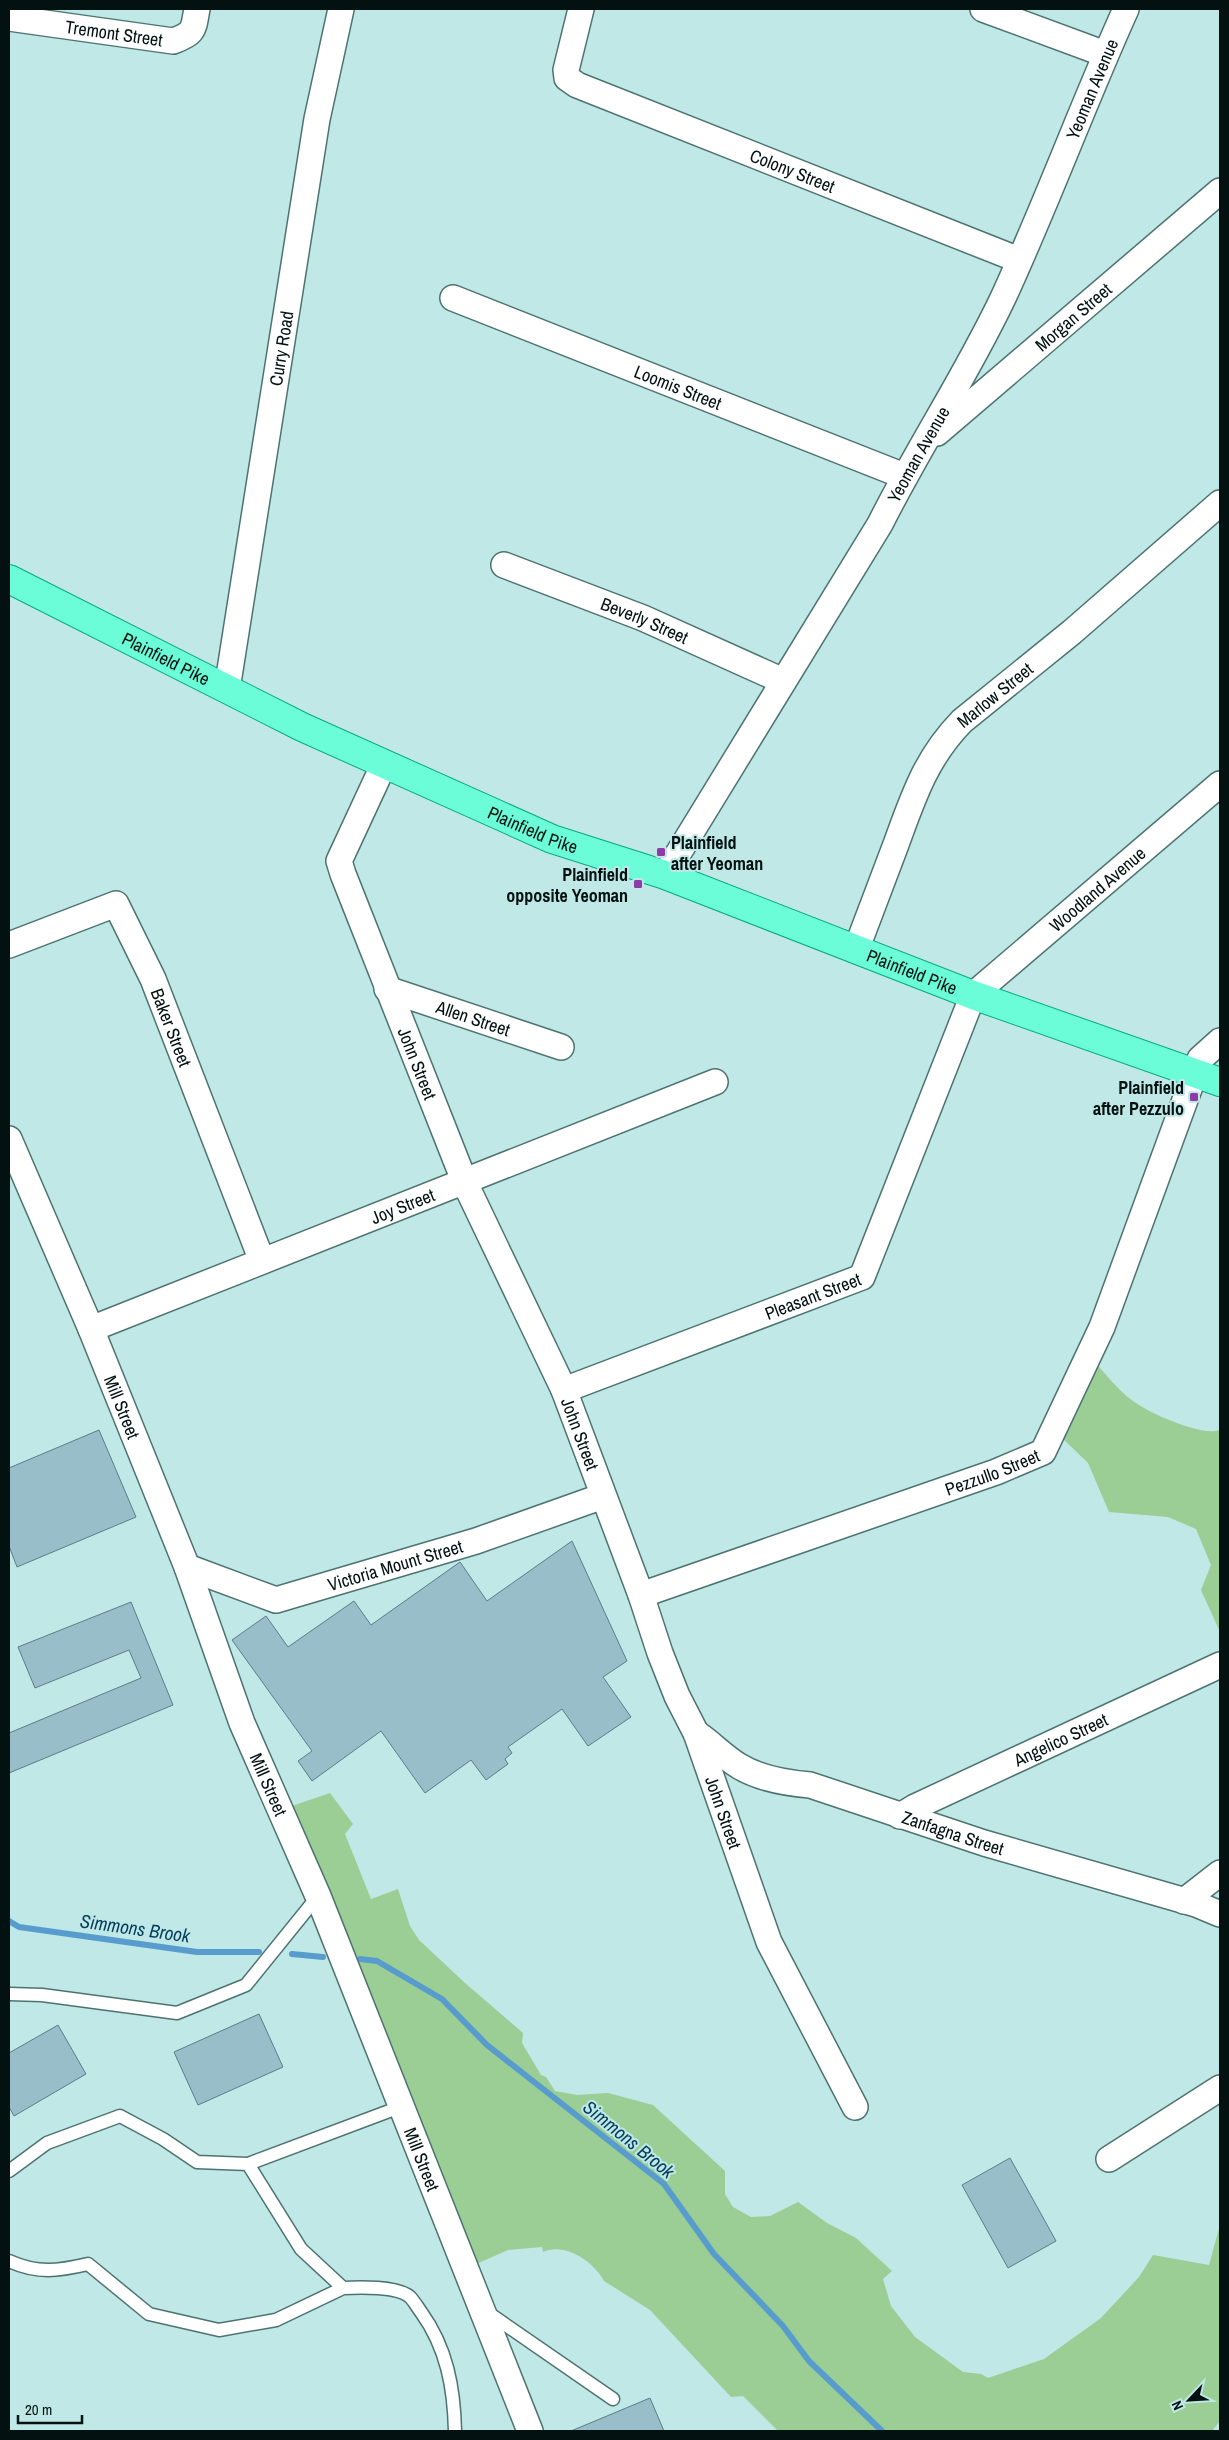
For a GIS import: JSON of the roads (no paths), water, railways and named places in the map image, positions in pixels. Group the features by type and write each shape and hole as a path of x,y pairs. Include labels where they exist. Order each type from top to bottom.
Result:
{"main road":[{"name":"Plainfield Pike","path":"9,579 302,727 552,839 665,875 973,995 1220,1082"}],"street":[{"name":"Tremont Street","path":"9,18 173,41 189,35 195,26 197,9"},
{"name":"Curry Road","path":"226,689 318,119 341,9"},
{"name":"Colony Street","path":"581,9 572,42 567,78 577,85 1018,260"},
{"path":"983,9 1106,54"},
{"name":"Yeoman Avenue","path":"665,875 880,524 904,476 926,443 1002,299 1126,9"},
{"name":"Morgan Street","path":"926,443 1220,191"},
{"name":"Loomis Street","path":"453,298 904,476"},
{"name":"Marlow Street","path":"856,950 914,792 930,760 946,737 962,721 1072,632 1220,503"},
{"name":"Beverly Street","path":"504,565 643,618 783,681"},
{"name":"John Street","path":"384,764 339,861 387,989 465,1183 564,1390 602,1496 642,1595 666,1670 696,1733 768,1942 855,2107"},
{"name":"Woodland Avenue","path":"973,995 1220,784"},
{"name":"Baker Street","path":"9,945 116,904 153,979 262,1261"},
{"name":"Allen Street","path":"387,989 561,1047"},
{"name":"Pleasant Street","path":"564,1390 862,1277 973,995"},
{"name":"Pezzullo Street","path":"642,1595 996,1472 1043,1452 1102,1327 1200,1059 1220,1041"},
{"name":"Joy Street","path":"91,1329 465,1183 715,1082"},
{"name":"Mill Street","path":"9,1139 91,1329 187,1567 242,1723 318,1896 530,2431"},
{"name":"Victoria Mount Street","path":"187,1567 276,1600 476,1542 602,1496"},
{"name":"Angelico Street","path":"900,1816 915,1806 1220,1665"},
{"name":"Zanfagna Street","path":"696,1733 739,1767 751,1772 790,1783 810,1785 984,1843 1184,1901 1220,1914"},
{"path":"1184,1901 1220,1872"},
{"path":"1109,2159 1220,2088"}],"lane":[{"path":"9,1994 42,1995 177,2013 246,1985 318,1896"},
{"path":"9,2171 47,2143 120,2116 163,2139 197,2162 248,2164 400,2107"},
{"path":"248,2164 301,2249 343,2288"},
{"path":"9,2260 20,2266 55,2272 88,2264 149,2314 219,2330 276,2320 343,2288 372,2286 409,2296 432,2327 449,2369 454,2399 455,2431"},
{"path":"481,2308 613,2399"}],"waterway":[{"name":"Simmons Brook","path":"9,1921 19,1927 197,1952 259,1952"},
{"name":"Simmons Brook","path":"292,1954 323,1957"},
{"name":"Simmons Brook","path":"360,1959 377,1961 442,1999 487,2045 664,2184 714,2254 783,2326 809,2361 882,2431"}],"place":[{"name":"Plainfield after Yeoman","path":"661,852"},
{"name":"Plainfield opposite Yeoman","path":"638,884"},
{"name":"Plainfield after Pezzulo","path":"1194,1097"}]}
